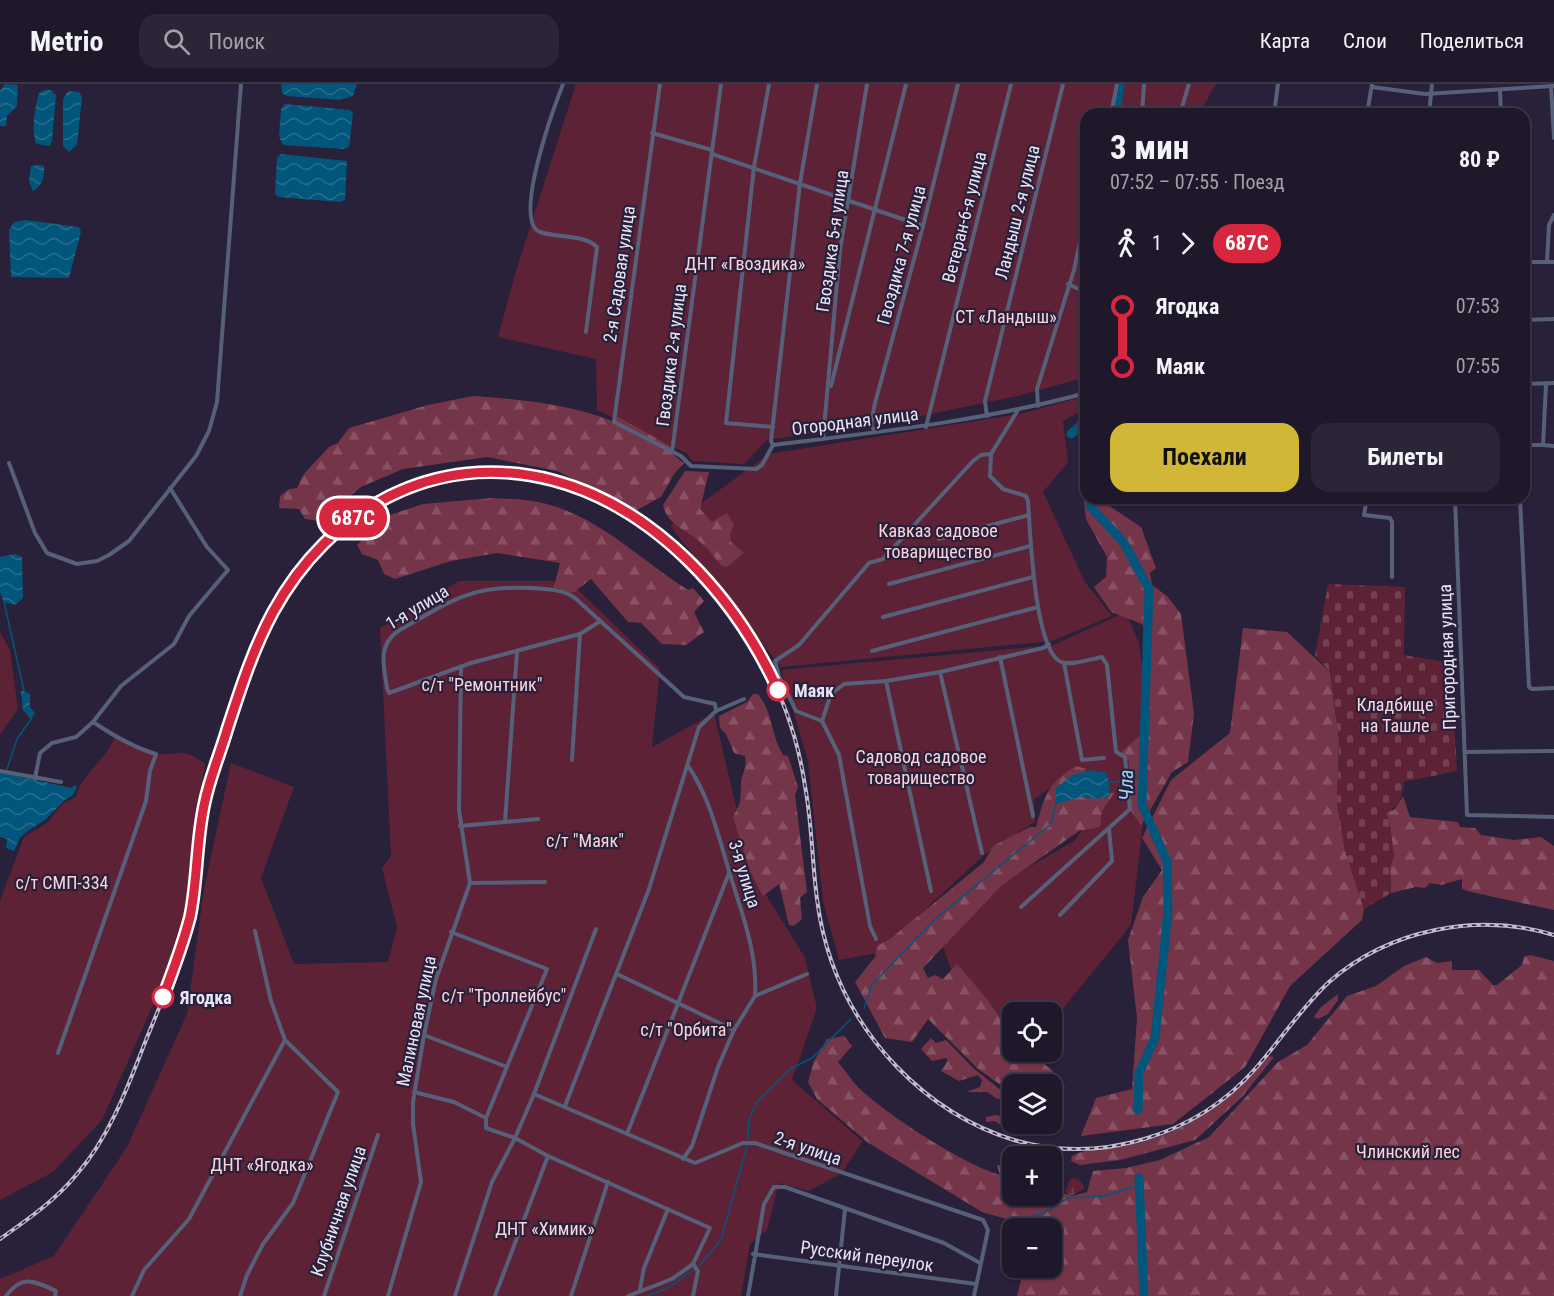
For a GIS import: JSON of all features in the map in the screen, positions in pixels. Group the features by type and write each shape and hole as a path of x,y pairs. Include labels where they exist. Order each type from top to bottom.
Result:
{"street":[{"path":"9,463 46,553 77,564 97,561 121,548 196,456 209,430 217,402 241,84"},
{"path":"563,84 537,166 529,203 529,216 531,224 539,232 590,242 597,247 586,332"},
{"name":"2-я Садовая улица","path":"614,419 660,84"},
{"name":"Гвоздика 2-я улица","path":"672,452 721,84"},
{"path":"769,84 753,167 726,423 773,427"},
{"path":"773,445 773,427 800,183 817,84"},
{"name":"Гвоздика 5-я улица","path":"823,438 840,250 850,202 867,84"},
{"path":"828,401 906,84"},
{"name":"Гвоздика 7-я улица","path":"875,432 871,423 875,403 923,226 958,84"},
{"name":"Ветеран-6-я улица","path":"926,427 1011,84"},
{"name":"Ландыш 2-я улица","path":"987,416 985,401 1063,84"},
{"path":"1112,108 1117,84"},
{"path":"1142,108 1144,84"},
{"path":"1182,108 1189,84"},
{"path":"1275,108 1278,84"},
{"path":"1430,108 1432,84"},
{"path":"1368,108 1372,85 1431,94 1500,90 1510,87 1553,86 1554,138"},
{"path":"1500,90 1501,108"},
{"path":"652,134 712,152 923,226"},
{"path":"1547,262 1549,225 1554,215"},
{"path":"1038,406 1037,389 1074,270 1080,242"},
{"path":"1530,262 1554,262"},
{"path":"1068,284 1080,290"},
{"path":"1530,320 1554,320"},
{"path":"1530,384 1554,383"},
{"path":"1543,445 1546,384"},
{"name":"Огородная улица","path":"614,419 637,435 672,452 692,466 753,470 762,465 773,445 926,427 1038,406 1080,395"},
{"path":"1018,410 991,454 990,476 1003,489 1026,496 1038,607 1048,644 1057,660 1064,663 1102,657 1107,665 1116,752 1125,757 1130,809 1021,907"},
{"path":"1530,445 1554,446"},
{"path":"876,939 870,926 839,755 822,721 796,711 779,676 775,661 799,645 869,563 883,559 973,461 981,455 991,454"},
{"path":"35,778 40,753 52,743 76,737 93,722 121,686 174,644 189,616 228,570 207,547 170,488"},
{"path":"1365,504 1364,515 1390,518 1392,522 1392,577"},
{"name":"Пригородная улица","path":"1455,504 1467,815 1554,817"},
{"path":"1520,504 1529,687 1532,689 1554,688"},
{"path":"939,539 1029,515"},
{"path":"889,584 1030,546"},
{"path":"883,617 1033,577"},
{"name":"1-я улица","path":"599,622 580,634 471,663 461,669 389,693 384,646 387,639 456,598 471,592 502,587 566,592 684,697 715,704 716,711"},
{"path":"872,651 1038,607"},
{"path":"572,760 580,634"},
{"path":"822,721 831,694 839,686 940,672 1043,648 1048,644"},
{"path":"505,822 517,651"},
{"path":"1000,657 1033,816"},
{"path":"1064,663 1082,760 1104,758"},
{"name":"Малиновая улица","path":"388,1296 421,1182 414,1134 414,1092 424,1035 436,979 470,883 470,868 460,826 461,669"},
{"path":"940,672 982,853"},
{"path":"886,681 931,891"},
{"path":"565,1106 649,889 699,727 716,711 744,699"},
{"path":"58,1053 146,801 150,771 156,754 115,736 93,722"},
{"path":"1465,752 1554,751"},
{"name":"3-я улица","path":"688,766 708,807 741,904 756,967 755,996"},
{"path":"0,771 61,782"},
{"path":"460,826 538,819"},
{"path":"1060,915 1112,861 1109,828"},
{"path":"627,1134 676,1003 729,873"},
{"path":"470,883 545,882"},
{"path":"455,1296 492,1182 515,1138 534,1094 596,929"},
{"path":"240,1296 262,1244 293,1203 338,1092 285,1040 271,1001 255,931"},
{"path":"451,932 547,969 486,1118 486,1128 515,1138 548,1156 710,1228 693,1264 672,1279 628,1296"},
{"path":"617,974 734,1030"},
{"path":"683,1159 692,1146 718,1067 734,1030 755,996 807,974"},
{"path":"424,1035 507,1067"},
{"path":"132,1296 148,1265 189,1219 285,1040"},
{"path":"414,1092 454,1102 486,1118"},
{"name":"2-я улица","path":"534,1094 695,1163 743,1143 755,1143 983,1220 988,1230 980,1263"},
{"name":"Клубничная улица","path":"324,1296 378,1135"},
{"path":"495,1296 548,1156"},
{"path":"571,1296 608,1182"},
{"path":"748,1296 753,1254 764,1204 774,1187 785,1187 944,1243 980,1263 974,1296"},
{"path":"640,1290 644,1268 668,1209"},
{"path":"836,1296 845,1209"},
{"name":"Русский переулок","path":"753,1254 976,1284"},
{"path":"693,1264 698,1271 693,1296"},
{"path":"6,1296 20,1281 30,1279 56,1291 55,1296"}],"green space":[{"name":"ДНТ «Гвоздика»","path":"576,84 1216,84 1202,108 1080,108 1080,379 1021,395 898,421 767,440 744,464 692,461 688,454 597,410 596,359 498,337 516,271"},
{"path":"473,396 561,406 612,421 618,417 672,447 671,453 684,463 674,474 661,497 637,510 557,471 487,457 403,469 361,487 319,521 305,519 299,509 279,508 280,496 289,489 297,488 303,475 329,447 338,443 349,428 428,405"},
{"name":"Кавказ садовое товарищество","path":"1080,398 1080,411 1063,421 1068,462 1043,492 1085,582 1112,616 1052,641 781,667 670,526 769,454 1020,414"},
{"path":"685,471 709,472 700,509 712,522 727,513 734,525 730,533 731,542 744,553 727,567 722,566 702,544 673,522 665,512 663,505"},
{"path":"492,498 538,502 559,508 579,516 617,539 688,590 693,588 704,601 694,612 704,632 686,645 662,644 641,623 628,622 591,579 573,593 554,587 560,563 497,553 451,561 395,579 384,574 378,560 362,554 357,545 369,533 372,521 423,504"},
{"path":"1084,504 1106,504 1141,527 1156,568 1150,573 1152,585 1167,596 1181,614 1194,714 1188,762 1172,772 1141,826 1130,809 1129,761 1120,753 1142,734 1144,637 1147,632 1142,624 1111,612 1094,587 1106,577 1107,557 1086,519"},
{"path":"459,581 569,581 660,669 652,747 714,713 751,870 805,958 817,1008 792,1080 862,1141 842,1173 809,1191 779,1183 767,1230 750,1244 741,1296 0,1296 0,1279 54,1256 127,1147 187,1014 204,889 231,763 294,787 261,878 294,964 388,962 397,927 382,868 391,856 380,628"},
{"name":"Кладбище на Ташле","path":"1328,584 1405,587 1404,655 1451,663 1457,771 1404,782 1399,801 1386,813 1390,823 1394,856 1390,867 1391,893 1364,909 1345,850 1337,803 1339,740 1330,672 1315,655"},
{"name":"Садовод садовое товарищество","path":"1126,612 1139,643 1153,739 1131,925 1062,1010 1062,1002 1002,1002 1002,1054 976,1039 941,942 1000,884 1074,841 1097,812 1097,796 1082,767 1034,799 1035,822 984,855 878,953 839,960 823,901 808,761 781,670 1053,645"},
{"path":"1243,628 1287,632 1330,672 1339,740 1337,803 1345,850 1364,909 1362,920 1290,986 1245,1067 1173,1124 1081,1136 1096,1098 1132,1089 1137,1018 1128,940 1143,897 1162,870 1142,838 1171,780 1230,733"},
{"path":"0,632 10,650 18,709 0,734"},
{"path":"753,694 758,694 767,709 779,747 783,755 788,756 798,787 795,795 807,892 800,898 802,919 794,926 789,925 779,884 763,896 750,871 733,817 740,801 745,756 734,753 726,734 720,728 719,716 747,702"},
{"name":"с/т СМП-334","path":"115,736 150,752 184,753 205,764 186,917 177,951 102,1120 53,1172 0,1200 0,901 24,837 48,822 62,804 76,797 83,781 106,753"},
{"path":"1076,766 1086,769 1074,798 1107,792 1114,793 1102,811 1100,827 1079,831 1002,885 923,968 928,978 935,975 943,979 957,964 1002,1022 1002,1062 1041,1062 1056,1074 1002,1074 1002,1086 978,1069 928,1019 912,1042 885,1038 855,982 875,957 877,946 890,939 984,862 993,846 1030,827 1036,827 1048,791 1066,772"},
{"path":"1403,796 1410,817 1458,822 1460,827 1475,828 1481,835 1514,840 1541,837 1554,846 1554,910 1467,891 1462,889 1462,879 1441,885 1430,883 1425,888 1416,887 1391,893 1390,867 1394,856 1386,812 1394,810"},
{"name":"Члинский лес","path":"1530,955 1554,961 1554,1296 1017,1296 1022,1278 1062,1278 1062,1218 1003,1218 982,1212 867,1142 817,1099 808,1082 814,1061 827,1039 844,1036 852,1046 838,1062 859,1088 875,1102 928,1139 967,1161 1000,1175 997,1165 1001,1165 1002,1206 1062,1206 1062,1193 1072,1196 1087,1192 1093,1171 1126,1168 1160,1160 1209,1137 1278,1062 1307,1045 1347,996 1376,986 1404,966 1426,957 1437,963 1452,961 1452,970 1479,970 1493,985 1497,985 1522,965 1524,957"},
{"path":"1338,994 1338,1000 1328,1014 1318,1019 1314,1017 1320,1008"},
{"path":"931,1038 936,1043 946,1040 973,1068 1002,1091 999,1100 987,1092 966,1092 980,1087 982,1080 978,1075 959,1081 941,1071 948,1060 946,1058 932,1061 921,1049"},
{"path":"1268,1056 1274,1057 1242,1097 1195,1140 1120,1160 1080,1165 1071,1161 1072,1156 1078,1153 1131,1145 1153,1139 1191,1122 1223,1101"},
{"path":"997,1115 1002,1117 1002,1126 995,1121 986,1122 986,1117"},
{"path":"1071,1178 1078,1179 1085,1188 1071,1196 1065,1192"}],"water":[{"path":"5,84 18,85 17,106 7,116 6,126 0,126 0,91"},
{"path":"281,84 357,84 353,96 340,100 287,96 282,93"},
{"path":"51,90 56,95 50,146 36,144 34,132 39,93"},
{"path":"68,91 79,92 82,97 77,145 69,152 63,146 63,99"},
{"path":"285,104 350,110 353,113 349,147 344,149 283,145 279,136 281,109"},
{"path":"281,154 347,161 345,200 340,202 278,197 275,194 277,158"},
{"path":"31,166 44,166 43,177 39,187 33,191 29,182"},
{"path":"25,220 79,227 81,232 69,278 11,277 9,230 14,222"},
{"path":"15,554 22,557 23,598 15,605 4,602 0,593 0,557"},
{"path":"21,690 30,694 30,707 35,713 31,719 23,710"},
{"path":"1092,770 1107,773 1110,792 1108,797 1095,799 1081,797 1055,804 1056,788 1072,775"},
{"path":"0,772 71,788 75,785 77,787 72,796 20,838 14,851 6,848 7,839 0,837"}],"waterway":[{"name":"Чла","path":"1118,108 1120,84"},
{"name":"Чла","path":"1071,434 1080,426"},
{"name":"Чла","path":"1090,506 1124,543 1149,589 1142,805 1167,861 1168,911 1155,1038 1139,1073 1138,1110"},
{"path":"4,602 24,691"},
{"path":"7,769 17,739 31,719"},
{"path":"1109,783 1143,776"},
{"path":"864,1008 872,985 934,920 1051,824 1056,804"},
{"path":"748,1140 749,1120 757,1102 790,1069 812,1058 851,1019"},
{"path":"700,1265 721,1240 747,1146"},
{"name":"Чла","path":"1139,1178 1144,1296"},
{"path":"1027,1218 1044,1213 1068,1198 1105,1196 1139,1185"},
{"path":"647,1296 666,1289 694,1270"}],"railway":[{"path":"0,1239 51,1201 77,1174 99,1144 125,1093 167,988 183,939 203,808 211,776 244,682 279,604 301,570 327,539 359,513 396,493 440,478 478,473 528,475 575,489 639,522 695,568 719,595 741,624 760,655 776,686 794,735 807,800 821,923 834,968 843,989 867,1030 897,1067 936,1101 965,1120 997,1134 1046,1147 1079,1149 1112,1146 1144,1139 1175,1128 1204,1112 1231,1092 1255,1069 1329,982 1353,964 1379,949 1436,930 1465,926 1495,925 1525,928 1554,935"}],"train":[{"name":"687С","path":"163,997 190,916 198,835 205,800 254,650 274,610 302,568 334,532 368,507 399,491 460,474 489,472 530,475 596,495 656,534 680,553 719,594 744,629 778,690"}],"place":[{"name":"Маяк","path":"778,690"},
{"name":"Ягодка","path":"163,997"}],"park label":[{"name":"СТ «Ландыш»","path":"1006,316"},
{"name":"с/т \"Ремонтник\"","path":"482,684"},
{"name":"с/т \"Маяк\"","path":"585,840"},
{"name":"с/т \"Троллейбус\"","path":"504,995"},
{"name":"с/т \"Орбита\"","path":"686,1029"},
{"name":"ДНТ «Ягодка»","path":"262,1164"},
{"name":"ДНТ «Химик»","path":"545,1228"}]}
